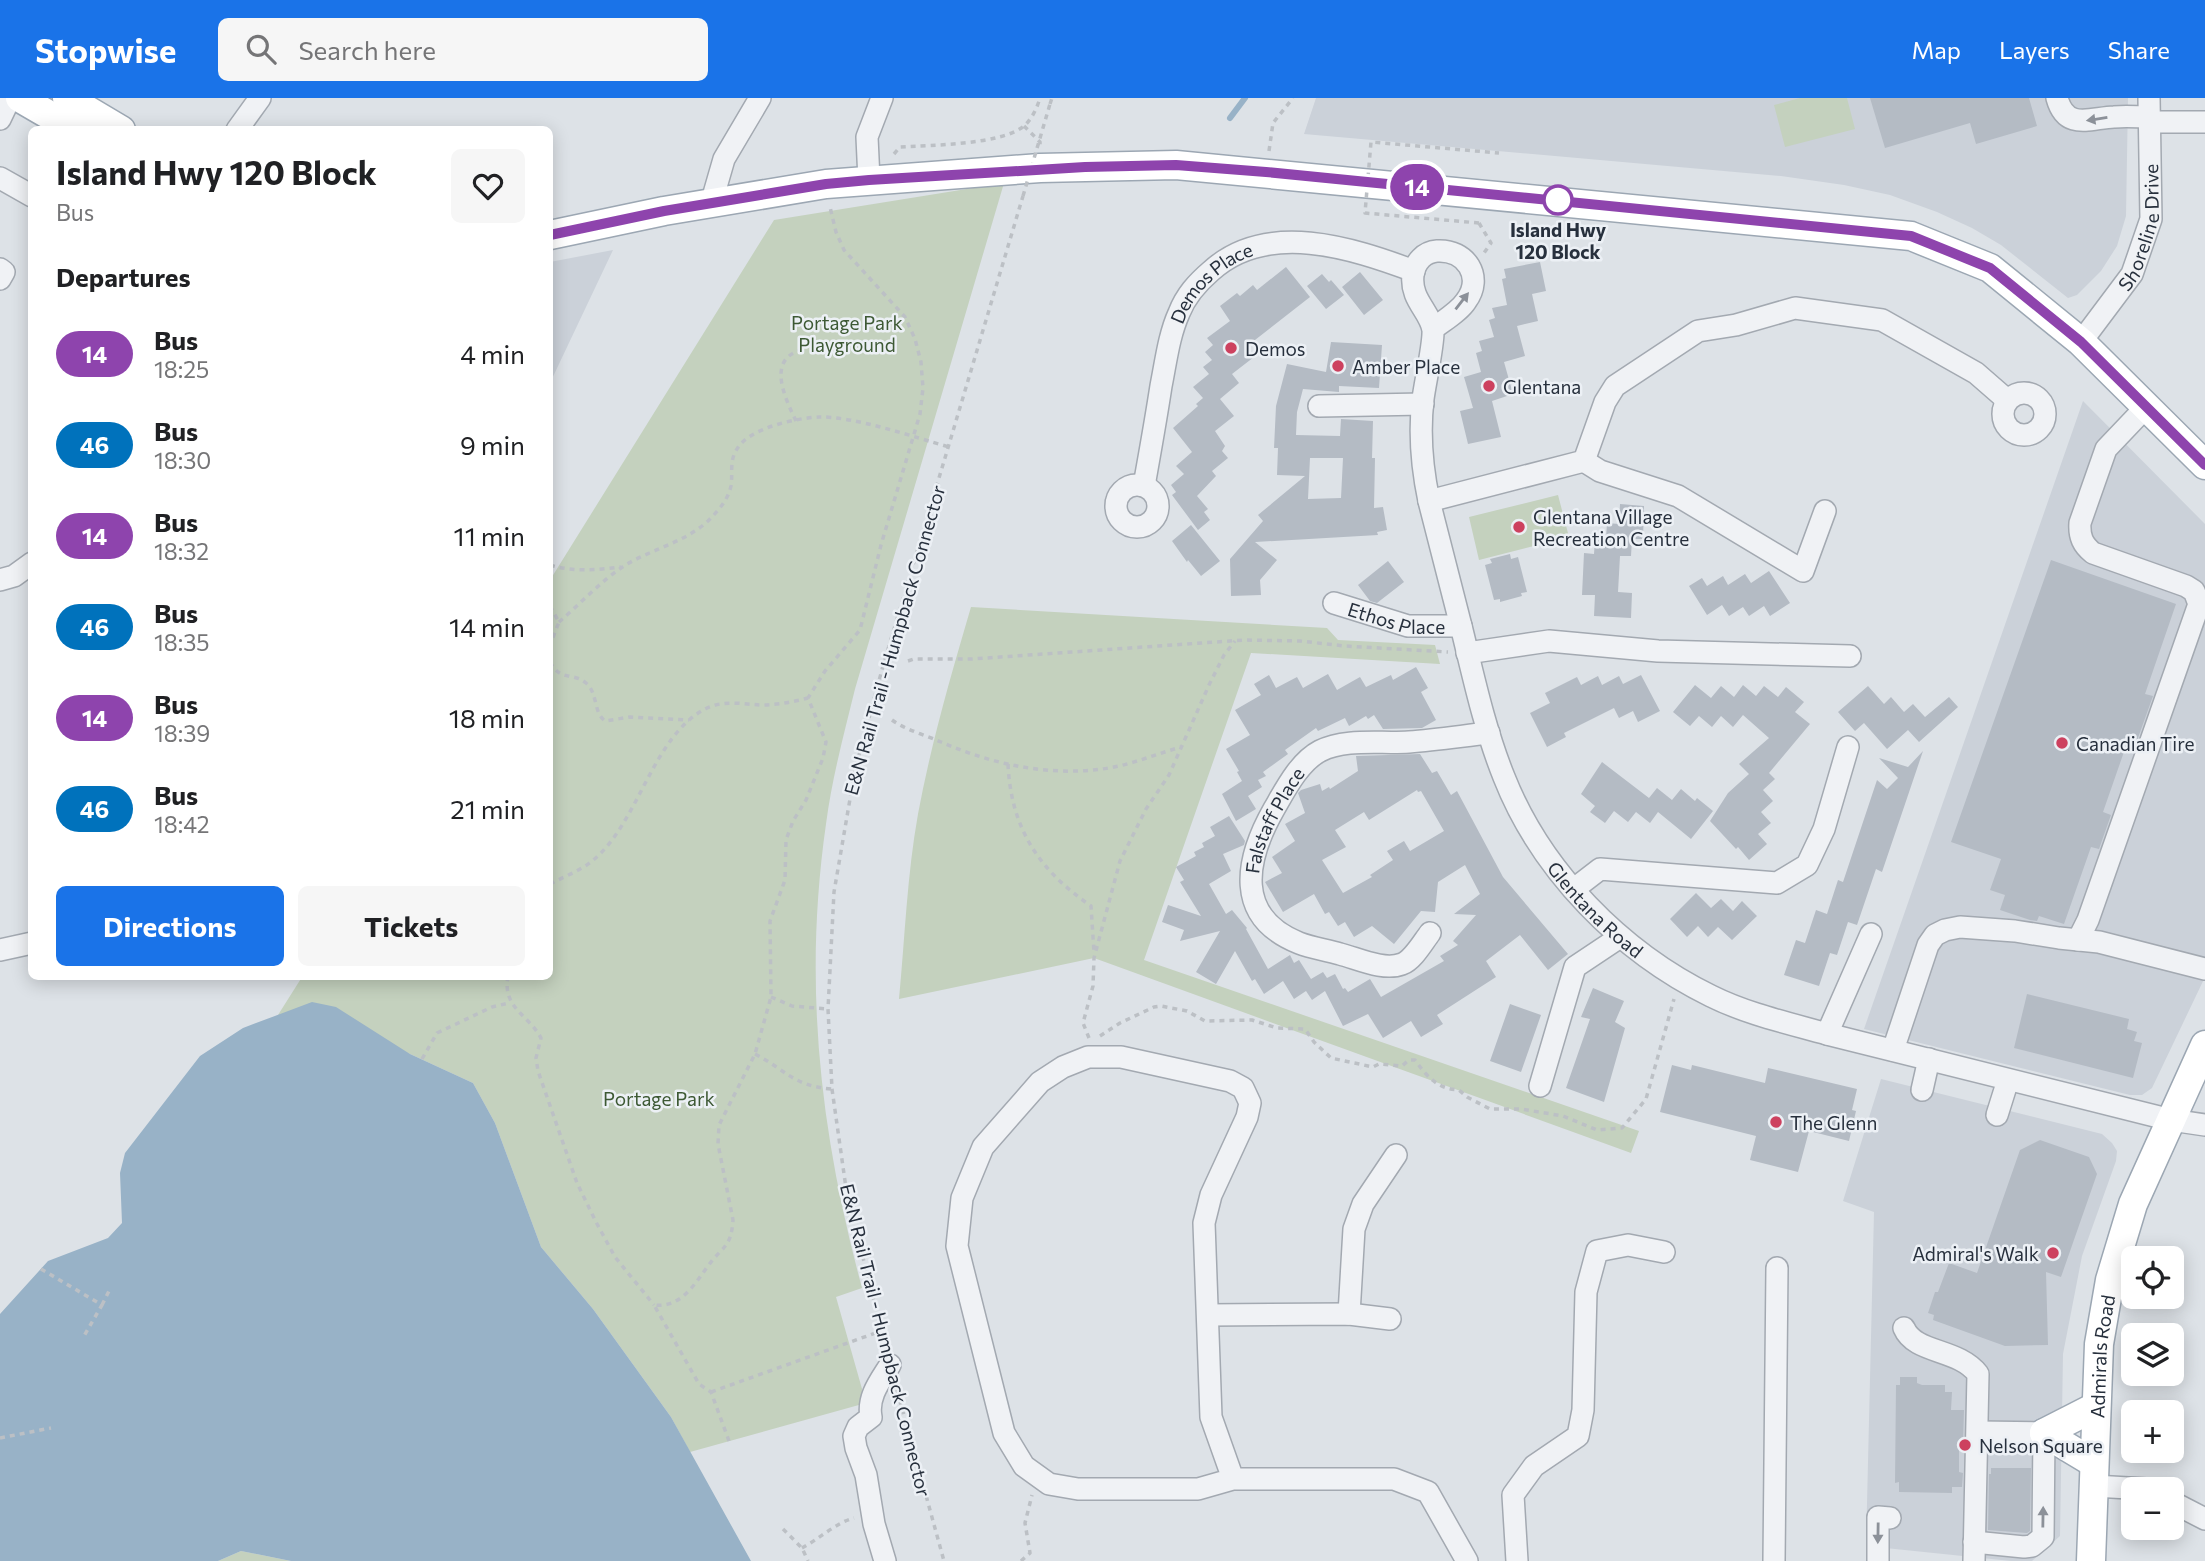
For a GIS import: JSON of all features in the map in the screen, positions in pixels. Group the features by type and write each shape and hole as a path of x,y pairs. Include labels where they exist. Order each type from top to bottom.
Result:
{"main road":[{"path":"20,98 68,126"},
{"path":"66,98 114,126"},
{"path":"553,234 826,184 1085,167 1176,165 1911,236 1990,268 2081,342 2205,465"},
{"name":"Admirals Road","path":"2091,1561 2099,1344 2110,1280 2133,1204 2205,1045"},
{"path":"2094,1474 2044,1433 2095,1407"}],"street":[{"path":"0,119 10,98"},
{"path":"240,126 260,98"},
{"path":"711,204 724,159 760,98"},
{"path":"869,180 867,138 882,98"},
{"path":"2057,98 2066,115 2077,121 2149,112 2205,122"},
{"name":"Shoreline Drive","path":"2081,342 2132,274 2151,219 2149,112"},
{"path":"0,180 28,194"},
{"name":"Demos Place","path":"1144,486 1167,351 1178,313 1192,287 1220,262 1254,247 1293,242 1329,246 1369,255 1414,271"},
{"path":"1448,250 1464,257 1468,265 1472,270 1472,286 1466,301 1433,329 1415,297 1413,276 1416,262 1430,252 1448,250"},
{"path":"0,269 4,272 0,279"},
{"path":"1584,461 1605,402 1615,386 1698,331 1737,325 1795,308 1882,320 1976,373 2007,400"},
{"name":"Glentana Road","path":"1433,329 1423,404 1423,473 1467,653 1504,778 1522,817 1574,890 1620,937 1680,981 1714,998 1774,1020 1827,1034 2171,1120 2205,1125"},
{"path":"1319,406 1423,404"},
{"path":"2078,940 2088,920 2199,604 2194,591 2186,586 2093,553 2082,541 2079,533 2080,523 2106,449 2146,407"},
{"path":"1429,501 1584,461 1600,471 1678,496 1803,571 1825,511"},
{"path":"0,580 14,576 28,566"},
{"name":"Ethos Place","path":"1334,603 1408,626 1461,626"},
{"path":"1467,653 1549,641 1658,651 1850,656"},
{"name":"Falstaff Place","path":"1430,933 1405,964 1390,967 1300,943 1279,933 1262,918 1252,898 1250,879 1257,850 1267,822 1284,790 1302,766 1318,752 1344,744 1408,742 1489,733"},
{"path":"1574,890 1600,869 1777,883 1807,866 1824,830 1848,747"},
{"path":"1893,1051 1928,945 1935,935 1945,930 1960,927 2015,931 2099,942 2205,969"},
{"path":"1827,1034 1871,934"},
{"path":"1540,1086 1576,967 1620,937"},
{"path":"0,950 28,944"},
{"path":"1233,1479 1212,1417 1204,1223 1212,1195 1247,1117 1250,1103 1243,1088 1230,1081 1121,1057 1088,1057 1063,1067 1040,1082 984,1147 962,1198 957,1245 1004,1433 1024,1466 1049,1483 1078,1489 1198,1489 1233,1479 1394,1479 1428,1492 1467,1561"},
{"path":"1922,1090 1929,1059"},
{"path":"1997,1115 2008,1080"},
{"path":"1349,1314 1354,1229 1363,1204 1396,1156"},
{"path":"1517,1561 1513,1495 1534,1466 1578,1436 1583,1410 1586,1292 1598,1251 1628,1245 1664,1252"},
{"path":"1774,1561 1777,1268"},
{"path":"1208,1315 1349,1314 1390,1319"},
{"path":"1904,1328 1912,1341 1961,1359 1970,1364 1978,1374 1974,1551 2032,1546 2043,1537 2044,1433 1978,1432"},
{"path":"885,1561 866,1475 854,1436 858,1427 872,1417 870,1408 873,1393 890,1365"},
{"path":"2094,1474 2121,1482"},
{"path":"2184,1508 2205,1519"},
{"path":"1878,1561 1878,1517 1890,1517"}],"path":[{"path":"869,180 900,147 988,140 1012,133 1024,126 1041,98"},
{"name":"E&N Rail Trail - Humpback Connector","path":"944,1561 847,1195 832,1089 828,1009 834,892 855,770 883,666 1052,98"},
{"path":"1266,172 1273,123 1293,98"},
{"path":"1024,126 1040,142"},
{"path":"1468,265 1482,256 1491,243 1479,223 1365,213 1371,142 1499,153"},
{"path":"553,882 593,861 617,833 654,768 690,720 709,707 739,702 758,705 783,704 808,698 825,671 860,630 881,545 920,414 923,388 921,362 905,317 844,250 836,232 826,184"},
{"path":"796,422 784,397 782,363 787,355 806,349"},
{"path":"553,637 559,622 623,567 690,535 721,508 731,487 731,462 737,447 753,434 772,426 819,417 849,421 949,447"},
{"path":"553,566 583,570 623,567"},
{"path":"553,611 559,622"},
{"path":"908,661 995,658 1235,641 1300,641 1467,653"},
{"path":"1094,958 1120,860 1146,809 1169,775 1224,655 1235,641"},
{"path":"553,667 566,677 589,685 598,716 606,721 630,717 690,720"},
{"path":"654,1305 664,1306 680,1299 696,1284 710,1263 726,1249 732,1233 733,1220 718,1144 719,1125 755,1054 771,997 770,921 785,880 786,840 823,758 826,742 808,698"},
{"path":"892,720 962,751 1031,769 1074,771 1119,766 1181,747"},
{"path":"1008,764 1015,815 1041,862 1054,877 1091,906 1093,986 1083,1023 1090,1035"},
{"path":"507,980 509,1003 536,1028 541,1038 536,1058 538,1072 550,1103 556,1129 591,1213 615,1257 654,1305 699,1384 711,1392 729,1441"},
{"path":"1107,1032 1161,1006 1187,1011 1205,1021 1252,1020 1277,1028 1305,1030 1320,1050 1331,1058 1342,1061 1373,1067 1379,1064 1402,1066 1409,1060 1415,1060 1421,1069 1444,1089 1459,1090 1490,1109 1521,1109 1563,1116 1597,1130 1616,1129 1622,1128 1646,1099 1680,981"},
{"path":"771,997 792,1006 828,1009"},
{"path":"422,1059 437,1033 492,1007 509,1003"},
{"path":"755,1054 770,1061 778,1070 797,1082 812,1088 832,1089"},
{"path":"41,1269 102,1305"},
{"path":"84,1336 110,1289"},
{"path":"711,1392 881,1331"},
{"path":"0,1438 51,1428"},
{"path":"1021,1561 1030,1553 1025,1523 1033,1493 1049,1483"},
{"path":"802,1548 821,1538 843,1520 873,1516"},
{"path":"783,1529 802,1548 808,1561"}],"shaded area":[{"path":"1316,98 2128,98 2126,216 2117,246 2101,271 2077,295 2068,298 2001,245 1972,228 1890,195 1781,176 1304,134"},
{"path":"613,250 553,377 553,261"},
{"path":"2083,401 2205,524 2205,977 2152,1088 2142,1095 2130,1095 1864,1029"},
{"name":"Nelson Square","path":"1881,1079 2102,1134 2117,1151 2116,1161 2082,1256 2063,1354 2060,1536 2032,1561 1866,1546 1874,1212 1843,1201"}],"green space":[{"path":"1800,98 1847,98 1855,129 1785,147 1774,105"},
{"name":"Portage Park","path":"1004,183 855,689 832,790 819,884 816,1000 826,1115 847,1230 862,1288 836,1297 866,1403 690,1452 671,1417 593,1309 541,1247 495,1123 473,1083 410,1054 278,1015 300,980 553,980 553,575 774,220"},
{"name":"Glentana Village Recreation Centre","path":"1558,495 1569,537 1479,560 1469,517"},
{"path":"971,607 1327,628 1338,640 1435,645 1440,664 1251,653 1144,960 1639,1131 1631,1153 1094,958 899,999 918,814 935,736"},
{"path":"241,1551 291,1561 218,1561"}],"water":[{"path":"312,1002 336,1007 410,1054 473,1083 495,1123 541,1247 593,1309 671,1417 751,1561 291,1561 241,1551 218,1561 0,1561 0,1314 48,1261 108,1238 122,1223 120,1173 125,1153 200,1056 243,1028"}],"building":[{"path":"1870,98 2029,98 2037,126 1976,144 1970,123 1885,148"},
{"path":"1540,262 1546,291 1532,294 1538,321 1517,326 1525,356 1504,362 1513,394 1492,401 1501,437 1468,444 1460,411 1473,408 1464,377 1481,372 1476,353 1482,351 1479,341 1494,337 1489,320 1495,318 1492,308 1507,305 1502,279 1506,278 1504,269"},
{"path":"1286,267 1310,297 1246,347 1254,357 1232,374 1239,383 1220,399 1234,416 1215,431 1225,446 1222,451 1228,458 1212,471 1216,476 1197,496 1208,509 1204,512 1210,520 1198,530 1172,495 1176,492 1171,485 1184,474 1176,466 1192,452 1173,428 1198,406 1196,404 1203,398 1193,387 1209,374 1203,367 1212,360 1205,352 1213,345 1207,338 1230,321 1220,306 1237,293 1240,296 1253,285 1257,290"},
{"path":"1360,272 1383,300 1364,315 1342,287"},
{"name":"Demos","path":"1322,274 1344,295 1326,309 1307,286"},
{"path":"1331,342 1382,345 1379,388 1339,386 1339,392 1303,389 1297,412 1296,435 1340,436 1341,419 1373,421 1374,508 1383,507 1387,530 1377,532 1378,535 1255,542 1277,560 1260,580 1261,595 1231,596 1230,559 1263,521 1258,515 1305,476 1277,475 1278,448 1274,448 1276,406 1287,364 1326,372","holes":["1310,458 1343,458 1341,498 1308,499"]},
{"path":"1620,504 1644,506 1643,539 1632,539 1631,556 1620,556 1618,592 1632,593 1631,618 1594,616 1595,595 1582,595 1584,553 1594,554 1595,539 1606,539 1607,523 1619,524"},
{"path":"1191,525 1220,561 1201,576 1172,541"},
{"name":"Glentana Village Recreation Centre","path":"1510,554 1511,559 1518,557 1527,592 1500,602 1500,599 1494,600 1485,565 1492,563 1490,559"},
{"name":"Canadian Tire","path":"2051,560 2176,604 2145,694 2153,696 2134,749 2126,746 2103,812 2111,815 2099,849 2091,847 2064,924 2039,916 2037,921 2030,920 2000,910 2005,895 1990,890 2001,859 1951,842"},
{"path":"1388,561 1404,582 1377,603 1370,601 1358,585"},
{"path":"1769,571 1790,603 1770,616 1764,606 1749,616 1743,607 1729,616 1722,605 1707,615 1689,586 1702,578 1707,586 1723,576 1728,585 1745,574 1751,583"},
{"path":"1416,667 1428,688 1421,692 1436,720 1422,728 1383,729 1374,715 1368,719 1366,716 1349,726 1345,718 1318,731 1316,728 1285,750 1288,754 1263,772 1266,776 1258,780 1262,787 1248,796 1256,809 1236,821 1222,794 1242,781 1226,749 1250,735 1235,710 1261,695 1254,684 1269,675 1276,688 1297,677 1303,688 1328,674 1337,690 1360,677 1366,687 1391,675 1393,680"},
{"path":"1641,675 1660,711 1638,722 1633,711 1619,718 1614,708 1564,733 1566,737 1547,747 1530,713 1550,703 1545,693 1577,677 1581,685 1598,676 1602,685 1619,676 1623,684"},
{"path":"1695,685 1711,698 1721,686 1734,697 1743,685 1756,696 1764,686 1778,697 1786,687 1804,702 1795,712 1810,724 1769,773 1775,779 1763,790 1773,801 1761,812 1771,823 1758,834 1767,844 1749,860 1710,821 1728,793 1749,774 1739,764 1769,738 1743,715 1733,727 1721,716 1712,727 1699,716 1690,726 1673,712"},
{"path":"1868,686 1884,704 1891,697 1904,712 1913,704 1925,717 1949,697 1958,707 1919,742 1908,730 1887,749 1864,723 1855,731 1838,712"},
{"path":"1923,751 1882,872 1876,869 1857,925 1848,922 1837,955 1830,953 1819,986 1784,975 1796,940 1805,943 1816,910 1827,914 1838,880 1843,882 1877,780 1887,789 1898,778 1879,758 1908,767"},
{"path":"1420,754 1432,773 1437,771 1451,795 1457,791 1503,877 1568,954 1548,970 1520,935 1486,961 1496,977 1437,1015 1443,1024 1421,1037 1411,1021 1383,1038 1368,1014 1343,1026 1325,991 1312,1000 1306,991 1294,999 1283,981 1264,994 1255,979 1252,981 1235,951 1216,984 1196,972 1220,931 1180,941 1184,930 1162,922 1168,905 1201,916 1180,882 1184,880 1176,867 1196,856 1194,852 1204,847 1202,843 1215,836 1210,827 1229,816 1245,841 1244,845 1223,854 1231,871 1209,884 1226,914 1232,910 1247,928 1268,969 1290,955 1294,963 1299,960 1311,979 1323,972 1327,978 1335,974 1343,989 1348,992 1370,979 1381,997 1444,961 1440,956 1458,945 1453,941 1476,915 1454,914 1480,894 1465,865 1438,882 1435,912 1421,911 1394,944 1372,926 1354,937 1345,922 1338,926 1329,912 1325,914 1314,894 1283,912 1265,882 1282,873 1272,857 1295,841 1285,824 1305,813 1298,793 1320,784 1322,791 1329,787 1330,789 1358,771 1356,756","holes":["1417,790 1421,791 1444,831 1410,851 1404,841 1387,851 1393,860 1370,875 1372,877 1343,893 1322,860 1346,847 1335,830 1364,812 1369,820"]},
{"path":"1602,762 1649,798 1657,788 1672,800 1681,789 1713,811 1691,839 1658,812 1650,823 1636,812 1628,822 1614,811 1605,823 1590,812 1595,806 1581,794"},
{"path":"1696,893 1711,908 1721,899 1733,911 1742,901 1757,916 1732,940 1718,927 1708,937 1698,926 1687,937 1670,919"},
{"path":"1593,988 1624,1001 1615,1022 1625,1028 1604,1102 1566,1088 1590,1019 1581,1017"},
{"path":"2027,994 2129,1019 2127,1029 2137,1032 2134,1041 2142,1043 2133,1078 2014,1048"},
{"path":"1510,1004 1541,1015 1521,1072 1490,1061"},
{"name":"The Glenn","path":"1672,1065 1691,1070 1692,1065 1765,1083 1768,1068 1857,1089 1852,1110 1856,1111 1849,1141 1809,1131 1798,1172 1750,1160 1756,1136 1660,1112"},
{"path":"2040,1140 2089,1157 2097,1174 2061,1277 2046,1272 2048,1345 2005,1346 1933,1320 1934,1315 1928,1313 1949,1263 1977,1273 2020,1150"},
{"path":"1900,1377 1917,1377 1917,1383 1922,1385 1945,1385 1945,1392 1952,1392 1951,1410 1964,1410 1963,1443 1959,1443 1962,1487 1952,1487 1952,1493 1899,1492 1899,1482 1895,1483 1896,1385 1900,1385"},
{"path":"1991,1468 2031,1468 2030,1531 2027,1533 1988,1530"}],"waterway":[{"path":"1230,118 1245,98"}],"bus line":[{"name":"14","path":"553,234 664,211 826,184 1040,169 1176,165 1911,236 1990,268 2081,342 2205,465"}],"place":[{"name":"Island Hwy 120 Block","path":"1558,200"},
{"name":"Demos","path":"1231,348"},
{"name":"Amber Place","path":"1338,366"},
{"name":"Glentana","path":"1489,386"},
{"name":"Glentana Village Recreation Centre","path":"1519,527"},
{"name":"Canadian Tire","path":"2062,743"},
{"name":"The Glenn","path":"1776,1122"},
{"name":"Admiral's Walk","path":"2053,1253"},
{"name":"Nelson Square","path":"1965,1445"}],"park label":[{"name":"Portage Park Playground","path":"847,333"}]}
